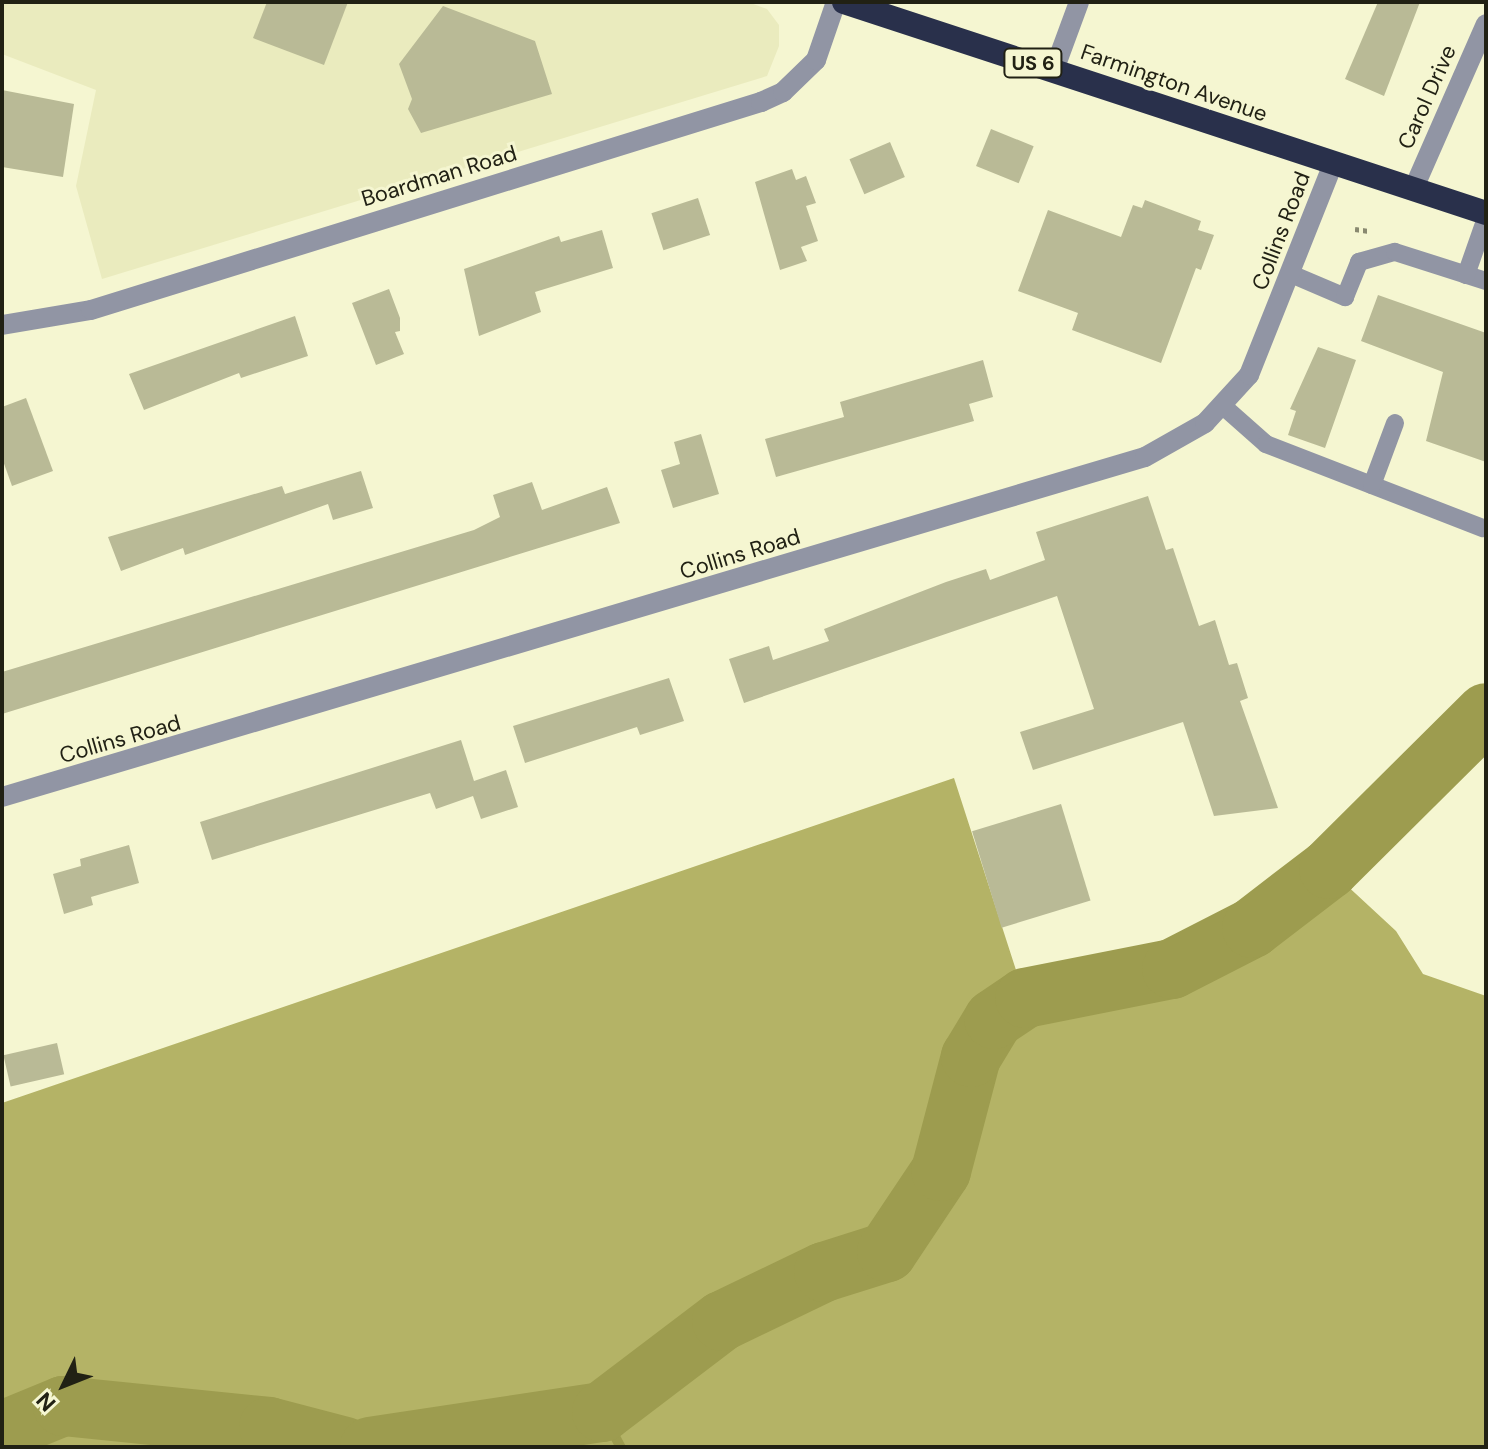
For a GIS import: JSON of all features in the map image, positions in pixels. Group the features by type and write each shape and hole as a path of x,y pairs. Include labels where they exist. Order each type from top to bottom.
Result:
{"highway":[{"name":"Farmington Avenue","path":"844,2 1486,216"}],"street":[{"name":"Boardman Road","path":"2,325 91,310 739,111 783,92 802,77 823,44 836,2"},
{"path":"1054,70 1079,2"},
{"name":"Carol Drive","path":"1413,190 1486,24"},
{"name":"Collins Road","path":"2,797 1145,457 1194,431 1223,406 1249,375 1333,164"}],"lane":[{"path":"1466,275 1486,216"},
{"path":"1291,274 1345,297 1359,262 1395,252 1486,281"},
{"path":"1223,406 1266,444 1483,528"},
{"path":"1372,485 1395,423"}],"shaded area":[{"path":"2,2 748,2 767,9 779,25 779,46 767,76 102,279 76,186 96,90 2,54"},
{"path":"954,778 1025,998 1172,969 1252,928 1329,869 1396,931 1423,974 1486,996 1486,1447 2,1447 2,1103"}],"building":[{"path":"267,2 348,2 324,65 253,38"},
{"path":"1378,2 1420,2 1384,96 1345,79"},
{"path":"443,6 535,41 552,94 421,133 408,109 412,99 399,64"},
{"path":"2,90 74,104 63,177 2,167"},
{"path":"991,129 1034,146 1019,183 976,166"},
{"path":"890,142 905,177 864,194 849,159"},
{"path":"792,169 796,180 806,176 816,203 806,206 818,241 801,247 807,261 780,270 755,182"},
{"path":"698,198 710,235 663,250 651,213"},
{"path":"1145,200 1201,221 1198,230 1214,235 1201,270 1196,268 1161,363 1072,330 1078,313 1018,291 1048,210 1121,237 1133,205 1142,208"},
{"path":"602,230 613,268 535,292 541,312 479,336 464,269 559,236 561,242"},
{"path":"389,289 400,318 400,331 395,332 404,354 376,365 352,303"},
{"path":"1378,295 1486,333 1486,462 1426,441 1443,372 1361,341"},
{"path":"295,316 308,356 241,378 239,373 144,410 129,374"},
{"path":"1318,347 1356,360 1325,448 1288,435 1296,411 1290,409"},
{"path":"983,360 993,397 969,404 974,421 776,477 765,439 844,417 840,402"},
{"path":"26,398 53,471 12,486 2,458 2,407"},
{"path":"701,434 719,494 673,508 661,470 680,464 674,442"},
{"path":"361,471 373,508 333,520 328,504 185,555 183,548 121,571 108,537 282,486 285,494"},
{"path":"532,482 542,510 607,487 620,523 2,714 2,672 474,530 500,517 493,495"},
{"path":"1148,496 1166,550 1173,548 1199,626 1215,620 1229,665 1237,663 1248,698 1240,701 1278,808 1214,816 1183,722 1033,770 1020,732 1094,709 1057,596 744,703 729,659 769,646 773,660 829,641 824,629 946,582 986,569 990,580 1045,560 1036,532"},
{"path":"669,678 684,721 640,735 637,727 525,763 513,726"},
{"path":"461,740 474,781 506,770 518,807 481,819 473,796 436,809 430,793 212,860 200,822"},
{"path":"1061,804 1091,901 1002,928 972,831"},
{"path":"129,845 139,883 91,897 93,905 64,914 53,874 81,866 80,859"},
{"path":"57,1043 64,1074 11,1087 3,1055"}],"waterway":[{"path":"370,1447 602,1412 722,1321 824,1272 887,1252 941,1171 971,1057 994,1019 1025,998 1172,969 1252,928 1329,869 1486,713"},
{"path":"2,1431 63,1406 269,1427 345,1447"},
{"path":"602,1412 621,1447"}]}
